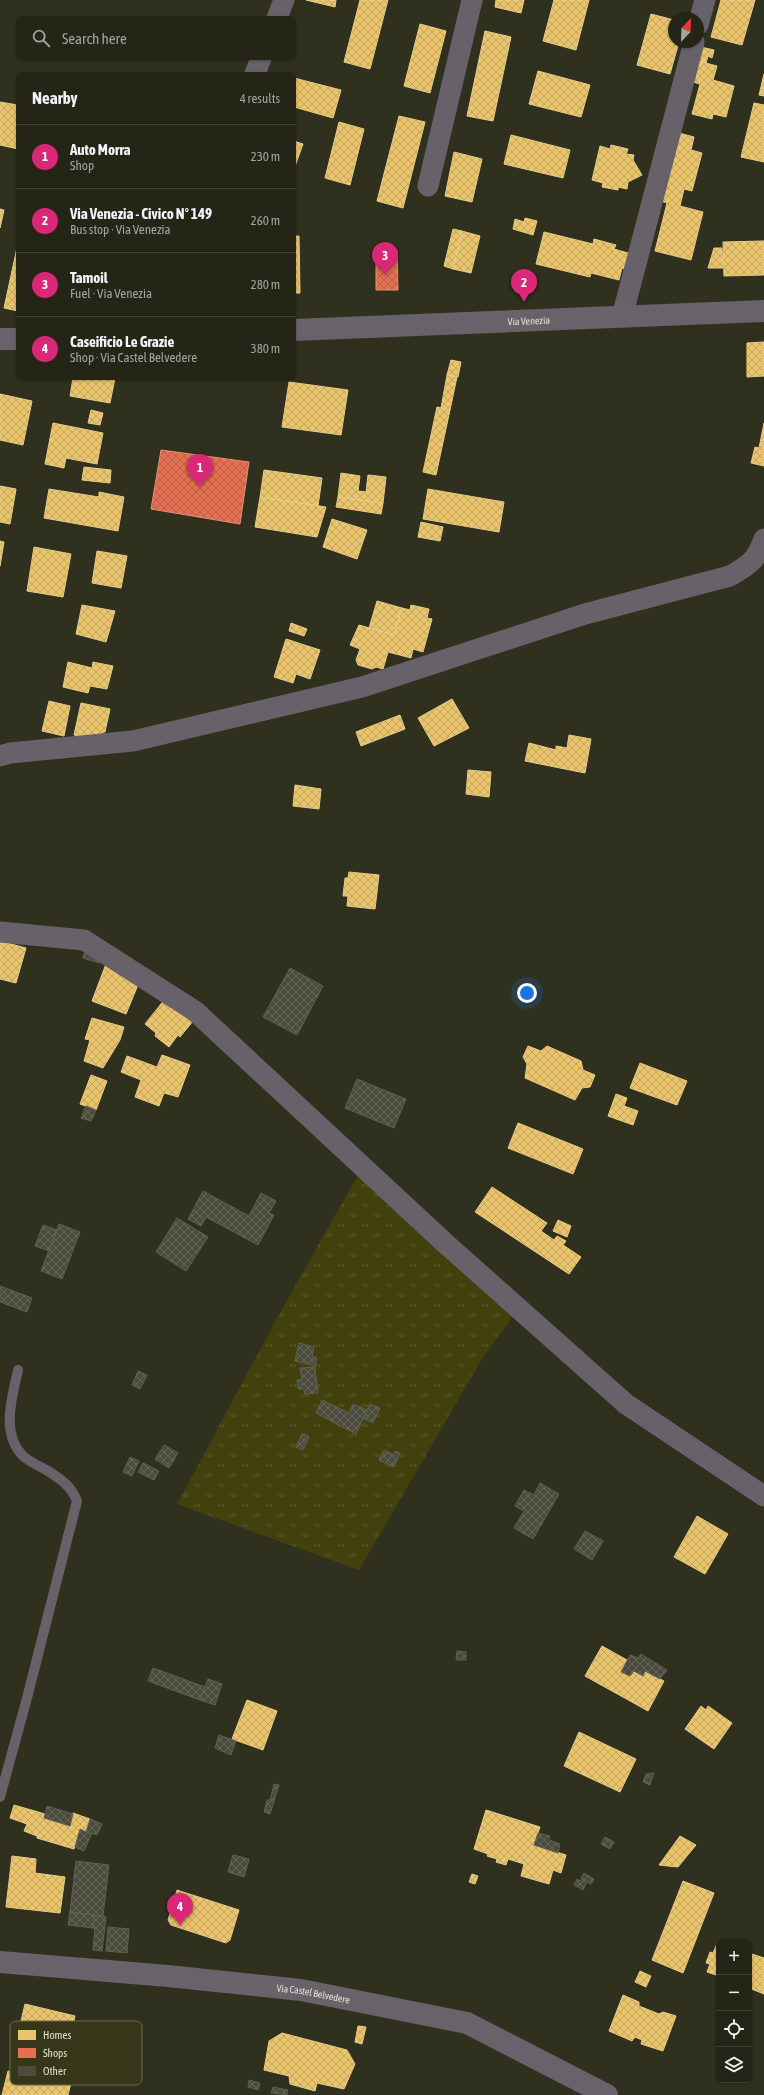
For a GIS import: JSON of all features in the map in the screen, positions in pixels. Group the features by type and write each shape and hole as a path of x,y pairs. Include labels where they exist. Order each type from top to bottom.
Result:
{"street":[{"path":"278,16 284,0"},
{"path":"428,186 472,0"},
{"path":"702,12 705,0"},
{"path":"622,317 692,48"},
{"path":"256,72 260,60"},
{"name":"Via Venezia","path":"296,330 764,311"},
{"path":"0,339 16,339"},
{"path":"0,756 10,753 133,741 362,687 585,614 730,576 750,564 760,552 764,539"},
{"path":"0,932 84,940 195,1011 446,1244 626,1404 764,1496"},
{"name":"Via Castel Belvedere","path":"0,1962 168,1976 300,1990 467,2023 607,2095"}],"lane":[{"path":"0,1797 77,1502 72,1489 62,1480 23,1456 14,1444 8,1411 18,1370"}],"green space":[{"path":"361,1170 514,1311 510,1320 482,1359 359,1570 177,1504 282,1309"}],"building: Homes":[{"path":"306,0 336,0 335,7"},
{"path":"360,0 388,0 370,69 344,62"},
{"path":"496,0 524,0 521,13 495,7"},
{"path":"554,0 589,0 576,50 543,41"},
{"path":"721,0 755,0 742,45 711,37"},
{"path":"651,14 668,18 668,48 677,48 670,74 637,65"},
{"path":"420,24 446,31 430,93 404,86"},
{"path":"485,31 511,37 493,121 467,116"},
{"path":"701,48 714,50 712,58 708,56 706,63 698,61"},
{"path":"698,61 717,66 713,80 734,86 726,117 713,114 712,119 692,114 700,84 693,82"},
{"path":"538,71 590,85 581,117 529,104"},
{"path":"764,74 764,96 759,95"},
{"path":"296,79 341,90 333,118 296,108"},
{"path":"0,102 16,105 16,149 0,145"},
{"path":"754,103 764,105 764,162 741,157"},
{"path":"399,116 425,122 403,208 377,201"},
{"path":"339,122 364,129 350,185 325,178"},
{"path":"679,133 694,137 691,150 702,153 692,191 684,189 680,206 703,212 691,260 655,251 667,203 661,201"},
{"path":"511,135 570,150 563,178 504,164"},
{"path":"296,142 303,144 296,163"},
{"path":"611,145 628,149 626,154 634,155 633,160 642,175 628,182 627,189 618,187 618,190 602,187 603,183 592,180 600,146 610,149"},
{"path":"454,152 482,159 472,202 445,196"},
{"path":"0,209 4,210 0,228"},
{"path":"525,218 537,221 533,235 513,229 515,219 524,222"},
{"path":"453,229 462,231 453,269 444,266"},
{"path":"462,231 480,236 471,273 453,269"},
{"path":"544,232 593,244 594,239 616,245 614,249 628,253 624,269 622,268 619,280 591,273 590,277 536,264"},
{"path":"296,236 299,236 300,293 296,293"},
{"path":"764,241 764,275 724,276 723,242"},
{"path":"714,248 722,248 723,268 708,268"},
{"path":"16,252 16,311 4,308"},
{"path":"764,342 764,376 747,377 747,343"},
{"path":"451,360 461,362 458,377 447,375"},
{"path":"447,375 457,377 450,410 441,408"},
{"path":"73,380 115,380 110,403 70,396"},
{"path":"289,382 348,390 341,435 282,427"},
{"path":"0,394 32,401 23,445 0,440"},
{"path":"437,407 450,410 436,475 423,472"},
{"path":"91,410 103,413 100,425 88,423"},
{"path":"53,423 103,433 97,464 66,458 64,468 45,464"},
{"path":"764,423 764,466 751,463 755,447 759,448"},
{"path":"84,467 111,470 110,483 82,480"},
{"path":"264,470 322,478 318,506 260,497"},
{"path":"341,473 360,476 358,491 366,492 368,475 386,477 383,503 338,497"},
{"path":"0,486 16,489 10,524 0,522"},
{"path":"49,489 99,497 99,492 124,497 118,531 44,518"},
{"path":"428,489 504,502 499,532 423,519"},
{"path":"260,497 326,507 317,537 255,527"},
{"path":"338,497 383,503 381,514 336,507"},
{"path":"332,519 367,530 357,559 323,547"},
{"path":"421,522 443,527 440,541 418,537"},
{"path":"0,541 4,542 0,566"},
{"path":"34,547 71,554 63,597 27,591"},
{"path":"97,551 127,556 121,588 92,583"},
{"path":"377,601 402,608 394,635 369,628"},
{"path":"82,605 115,611 106,642 76,634"},
{"path":"411,605 429,609 427,618 432,619 423,652 413,649 411,658 388,652 383,669 376,667 372,669 358,665 356,660 360,649 350,645 359,625 394,635 402,608 410,610"},
{"path":"291,623 307,629 304,636 289,631"},
{"path":"286,639 320,650 310,679 296,674 293,683 274,677"},
{"path":"68,662 92,668 93,662 113,666 107,689 90,686 88,693 63,687"},
{"path":"452,699 469,728 434,746 418,718"},
{"path":"49,701 70,706 64,736 42,731"},
{"path":"81,703 110,709 105,732 103,732 101,740 74,735"},
{"path":"400,715 405,729 361,746 356,732"},
{"path":"569,735 591,739 585,773 525,761 529,743 556,750 556,746 567,748"},
{"path":"468,770 491,772 489,797 466,794"},
{"path":"295,785 321,789 319,809 293,806"},
{"path":"349,872 379,875 375,909 347,906 348,896 343,896 345,878 348,878"},
{"path":"0,941 26,948 16,983 0,979"},
{"path":"106,964 140,980 126,1014 92,1001"},
{"path":"165,999 193,1021 180,1037 178,1035 169,1047 155,1036 156,1033 145,1024"},
{"path":"92,1018 124,1027 120,1040 103,1068 84,1061 90,1040 85,1039"},
{"path":"528,1046 541,1051 547,1046 581,1061 583,1070 595,1075 590,1087 582,1088 575,1100 525,1078 527,1064 523,1057"},
{"path":"162,1055 190,1065 178,1097 164,1093 159,1106 135,1097 141,1080 121,1072 127,1056 157,1067"},
{"path":"640,1063 687,1081 677,1105 630,1088"},
{"path":"91,1075 107,1081 96,1110 80,1104"},
{"path":"616,1094 627,1098 624,1106 638,1111 633,1125 608,1116"},
{"path":"518,1123 583,1149 573,1174 508,1148"},
{"path":"492,1187 547,1223 541,1231 554,1240 557,1236 566,1241 563,1245 581,1257 569,1274 475,1212"},
{"path":"558,1220 571,1226 567,1237 553,1231"},
{"path":"697,1516 728,1534 705,1574 674,1557"},
{"path":"602,1646 627,1660 621,1672 630,1676 634,1671 643,1676 645,1671 664,1681 648,1711 585,1676"},
{"path":"247,1700 277,1711 263,1750 232,1739"},
{"path":"701,1706 706,1710 708,1706 732,1723 714,1749 685,1729"},
{"path":"579,1732 636,1759 620,1792 564,1766"},
{"path":"14,1805 45,1814 44,1818 70,1826 73,1813 90,1819 86,1832 80,1829 74,1849 37,1838 37,1836 24,1831 27,1824 10,1818"},
{"path":"486,1810 540,1827 534,1845 566,1855 561,1873 553,1870 549,1884 521,1876 524,1864 508,1859 506,1865 496,1862 497,1859 487,1856 488,1854 474,1849"},
{"path":"680,1836 696,1845 678,1867 659,1865"},
{"path":"12,1856 36,1859 35,1873 65,1877 60,1913 6,1907"},
{"path":"472,1874 478,1876 475,1884 469,1882"},
{"path":"683,1881 714,1893 683,1973 652,1960"},
{"path":"177,1890 239,1910 230,1940 226,1943 171,1925 168,1920"},
{"path":"716,1946 716,1975 707,1972 710,1964 706,1963 710,1952 713,1953"},
{"path":"752,1954 764,1958 764,1994 752,1989"},
{"path":"640,1971 651,1976 646,1987 635,1982"},
{"path":"623,1995 639,2002 639,2006 659,2014 663,2012 676,2016 663,2051 641,2044 642,2040 635,2037 632,2041 609,2031"},
{"path":"25,2004 75,2016 74,2021 21,2021"},
{"path":"358,2026 366,2027 362,2044 355,2042"},
{"path":"282,2033 347,2050 355,2064 344,2089 317,2083 315,2091 290,2084 289,2076 264,2070 269,2041"},
{"path":"8,2071 10,2071 10,2085 70,2085 68,2095 2,2095"}],"building: Shops":[{"path":"376,250 397,250 398,290 376,290"},
{"path":"161,450 249,462 240,524 151,509"}],"building: Other":[{"path":"85,951 101,955 99,963 83,958"},
{"path":"290,968 323,986 297,1035 263,1017"},
{"path":"357,1079 406,1099 394,1128 345,1108"},
{"path":"86,1106 96,1110 91,1121 81,1118"},
{"path":"203,1191 249,1216 261,1193 276,1201 269,1213 274,1215 258,1245 206,1217 201,1226 188,1219"},
{"path":"177,1218 208,1237 186,1271 156,1252"},
{"path":"59,1224 80,1232 62,1279 41,1271"},
{"path":"43,1225 57,1230 49,1251 35,1246"},
{"path":"0,1286 32,1298 27,1312 0,1302"},
{"path":"299,1343 314,1347 312,1356 317,1358 315,1366 295,1361"},
{"path":"315,1367 318,1393 305,1394 304,1389 298,1389 297,1380 302,1380 300,1368"},
{"path":"138,1371 147,1375 140,1389 132,1385"},
{"path":"322,1400 349,1413 353,1404 367,1410 356,1434 316,1413"},
{"path":"370,1404 380,1408 373,1423 363,1418"},
{"path":"302,1434 309,1437 303,1450 296,1447"},
{"path":"164,1445 178,1453 169,1468 155,1459"},
{"path":"384,1450 394,1455 395,1451 400,1453 394,1467 379,1460"},
{"path":"130,1457 139,1461 132,1476 123,1472"},
{"path":"143,1463 159,1471 154,1480 138,1472"},
{"path":"540,1483 559,1494 533,1539 514,1528 524,1511 515,1506 524,1490 534,1495"},
{"path":"585,1531 603,1541 592,1560 574,1549"},
{"path":"457,1651 466,1652 466,1660 456,1660"},
{"path":"641,1654 667,1670 660,1679 645,1671 643,1676 634,1671 630,1676 621,1672 630,1655 638,1658"},
{"path":"153,1668 205,1687 200,1700 148,1681"},
{"path":"208,1679 222,1684 215,1705 200,1700"},
{"path":"219,1735 236,1741 231,1755 215,1748"},
{"path":"654,1773 650,1785 643,1782 646,1774"},
{"path":"274,1784 279,1785 270,1814 264,1812 267,1800 270,1800"},
{"path":"47,1806 73,1814 70,1826 44,1818"},
{"path":"90,1819 102,1824 97,1835 92,1833 84,1851 75,1847 80,1829 86,1832"},
{"path":"538,1833 550,1836 549,1840 560,1844 558,1853 534,1845"},
{"path":"605,1837 614,1842 610,1849 601,1844"},
{"path":"233,1855 249,1859 244,1877 228,1872"},
{"path":"76,1861 109,1865 103,1916 70,1912"},
{"path":"584,1873 594,1879 591,1884 587,1882 583,1890 574,1885 577,1879 580,1881"},
{"path":"70,1912 94,1915 93,1928 68,1925"},
{"path":"94,1915 106,1917 102,1951 93,1950 95,1928 93,1928"},
{"path":"108,1927 129,1929 127,1953 106,1951"},
{"path":"249,2080 260,2083 258,2090 248,2087"},
{"path":"273,2087 288,2090 287,2095 271,2093"}],"place":[{"name":"Tamoil","path":"385,275"},
{"name":"Via Venezia - Civico N° 149","path":"524,302"},
{"name":"Auto Morra","path":"200,487"},
{"name":"Caseificio Le Grazie","path":"180,1926"}]}
